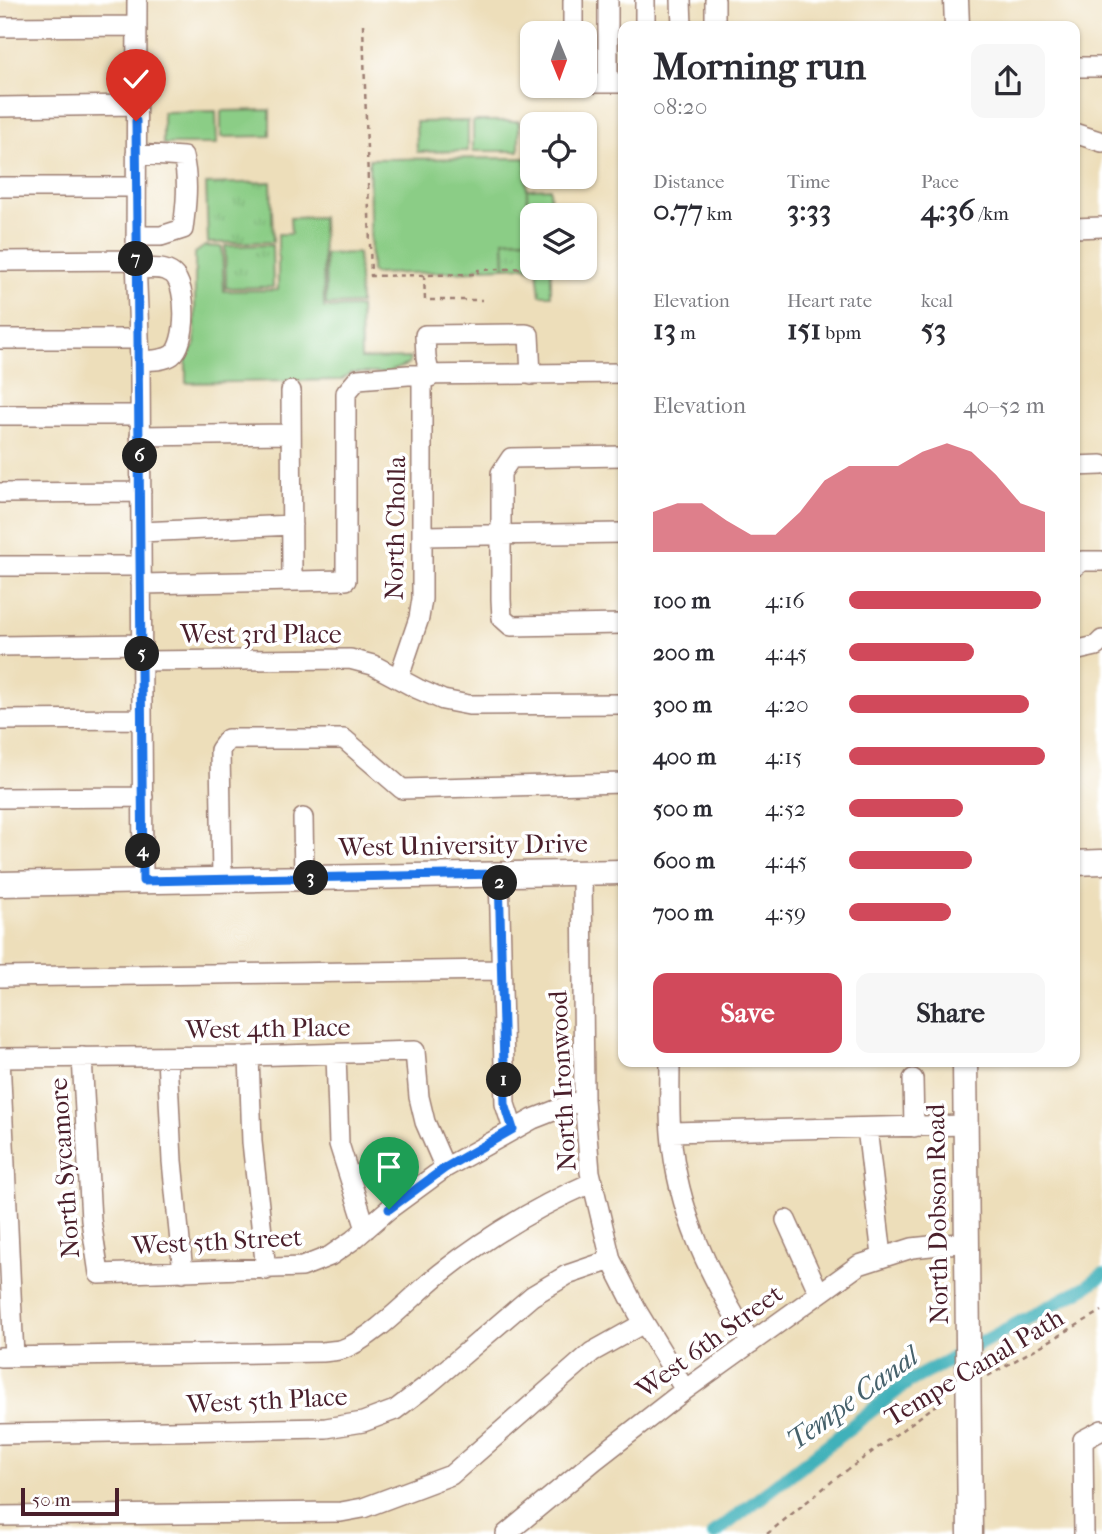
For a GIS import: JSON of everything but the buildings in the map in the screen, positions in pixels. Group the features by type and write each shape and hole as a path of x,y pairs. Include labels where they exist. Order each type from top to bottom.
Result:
{"main road":[{"path":"956,0 957,21"},
{"path":"1080,863 1102,862"},
{"name":"West University Drive","path":"0,884 618,872"},
{"name":"North Dobson Road","path":"965,1067 970,1534"}],"street":[{"path":"137,0 136,264 140,361 143,881"},
{"path":"573,0 573,21"},
{"path":"597,83 616,83 608,0"},
{"path":"645,0 645,21"},
{"path":"681,0 681,21"},
{"path":"715,0 715,21"},
{"path":"0,27 137,26"},
{"path":"1080,67 1102,67"},
{"path":"0,107 136,105"},
{"path":"1080,135 1102,142"},
{"path":"136,153 183,157 186,167 183,229 161,236 136,236"},
{"path":"0,187 136,187"},
{"path":"1080,228 1102,227"},
{"path":"0,261 136,264 171,273 180,284 182,298 180,347 164,359 140,361"},
{"name":"North Cholla","path":"399,677 419,618 422,599 425,335 527,334 531,375"},
{"path":"0,339 137,339"},
{"path":"0,566 141,575 346,580 346,393 358,379 408,375 426,377 618,373"},
{"path":"291,391 292,573"},
{"path":"0,415 140,415"},
{"path":"140,436 291,434"},
{"path":"618,456 511,458 501,473 502,618 511,626 618,624"},
{"path":"1080,466 1102,465"},
{"path":"0,493 141,492"},
{"path":"141,532 292,525"},
{"path":"423,536 618,533"},
{"path":"1080,562 1102,561"},
{"path":"1080,650 1096,646 1102,640"},
{"name":"West 3rd Place","path":"0,646 350,659 373,665 443,700 469,705 618,704"},
{"path":"0,720 142,719"},
{"path":"222,880 220,750 228,739 344,739 402,789 618,783"},
{"path":"0,798 143,797"},
{"name":"West University Drive","path":"303,818 304,878"},
{"name":"North Ironwood","path":"582,873 584,1099 593,1182 611,1260 644,1323 685,1390"},
{"path":"499,874 505,1104 513,1129"},
{"path":"0,977 501,970"},
{"name":"West 4th Place","path":"0,1058 415,1052 419,1097 425,1122 445,1168"},
{"path":"335,1054 339,1144 366,1229"},
{"path":"249,1056 252,1142 266,1270"},
{"name":"North Sycamore","path":"82,1057 91,1220 99,1274"},
{"path":"167,1057 172,1161 183,1272"},
{"path":"0,1058 7,1357 322,1352 342,1349 362,1340 441,1273 499,1231 557,1198 593,1182"},
{"path":"670,1067 671,1132 676,1170 696,1243 712,1277 751,1343"},
{"path":"913,1079 914,1127"},
{"name":"West 5th Street","path":"99,1274 266,1270 311,1264 330,1256 445,1168 513,1129 584,1099"},
{"path":"671,1132 966,1125"},
{"path":"867,1128 882,1256"},
{"path":"786,1220 819,1293"},
{"name":"West 6th Street","path":"506,1534 685,1390 859,1265 921,1246 967,1242"},
{"name":"West 5th Place","path":"0,1434 326,1429 363,1422 395,1410 531,1296 567,1275 611,1260"},
{"path":"0,1516 341,1512 363,1508 451,1475 592,1352 644,1323"},
{"path":"1084,1534 1083,1440 1102,1430"}],"path":[{"path":"363,24 371,276 478,274 478,270 520,268"},
{"path":"424,275 425,300 482,300"},
{"name":"Tempe Canal Path","path":"766,1534 835,1479 968,1382 1102,1311"}],"green space":[{"path":"270,110 270,136 221,137 221,111"},
{"path":"216,111 217,144 163,144 163,112"},
{"path":"468,121 468,151 417,152 416,122"},
{"path":"473,121 519,121 519,151 473,151"},
{"path":"520,158 520,189 527,189 527,203 520,203 520,239 504,240 505,267 477,268 476,271 374,274 371,271 369,159"},
{"path":"271,182 273,242 208,243 206,184"},
{"path":"527,189 550,189 551,203 527,203"},
{"path":"322,217 324,308 360,307 361,359 410,358 409,364 386,373 351,373 341,380 186,383 186,356 195,346 195,253 205,246 222,247 224,291 278,290 278,234 291,234 290,218"},
{"path":"520,239 520,266 505,267 504,240"},
{"path":"272,245 273,287 226,288 225,246"},
{"path":"358,253 360,304 326,305 325,254"},
{"path":"538,280 551,280 551,295 540,295"}],"waterway":[{"name":"Tempe Canal","path":"714,1534 908,1382 1086,1287 1102,1275"}],"route":[{"path":"136,121 143,881 499,874 505,1104 513,1129 445,1168 389,1209"}]}
